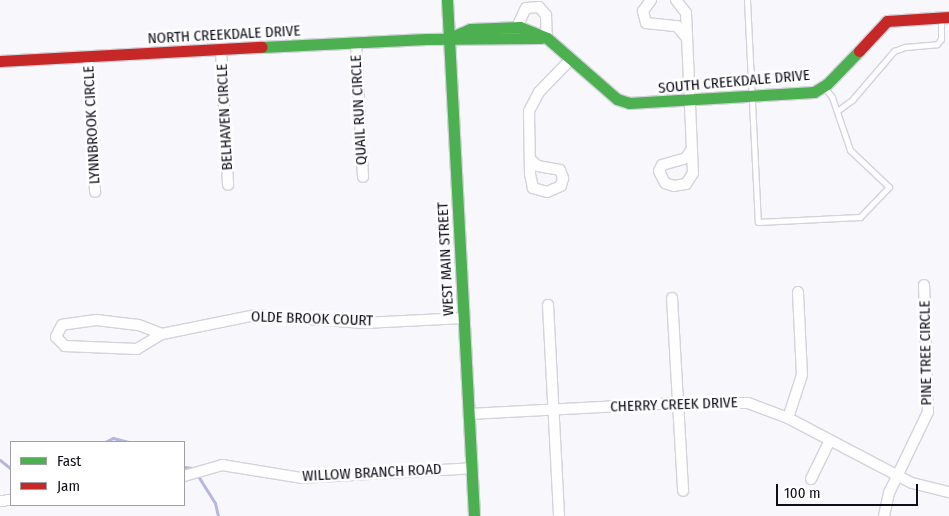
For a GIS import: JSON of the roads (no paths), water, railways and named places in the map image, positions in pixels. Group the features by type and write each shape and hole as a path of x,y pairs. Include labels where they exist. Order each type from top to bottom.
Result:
{"street":[{"name":"WEST MAIN STREET","path":"447,0 474,516"},
{"path":"651,0 643,11 646,23 677,26 685,36"},
{"path":"676,0 686,13 685,36 691,150"},
{"path":"449,38 471,41 547,38 546,15 540,7 526,8 517,27"},
{"name":"SOUTH CREEKDALE DRIVE","path":"449,38 470,29 517,27 547,38 612,96 623,101 688,101 808,94 824,86 887,21 945,17"},
{"name":"NORTH CREEKDALE DRIVE","path":"0,61 449,38"},
{"name":"QUAIL RUN CIRCLE","path":"356,43 363,177"},
{"name":"BELHAVEN CIRCLE","path":"221,50 228,185"},
{"name":"LYNNBROOK CIRCLE","path":"88,57 95,192"},
{"path":"531,160 530,105 571,59"},
{"name":"PINE TREE CIRCLE","path":"884,516 898,474 928,412 924,285"},
{"path":"788,418 802,375 798,292"},
{"path":"672,298 683,491"},
{"path":"548,305 559,516"},
{"name":"OLDE BROOK COURT","path":"162,334 138,325 96,320 62,325 56,337 65,346 137,349 162,334 255,315 364,323 464,318"},
{"name":"CHERRY CREEK DRIVE","path":"469,414 678,403 748,403 788,418 912,483 949,492"},
{"path":"811,479 830,440"},
{"name":"WILLOW BRANCH ROAD","path":"185,476 210,467 230,465 301,478 472,468"}],"lane":[{"path":"747,0 758,222 860,217 888,187 854,156 837,111 824,86"},
{"path":"837,111 852,100 894,51 905,47 937,44 942,39 945,17"}],"waterway":[{"path":"107,441 113,438 125,441"},
{"path":"0,460 10,468"},
{"path":"185,467 193,468 215,503 218,516"}]}
